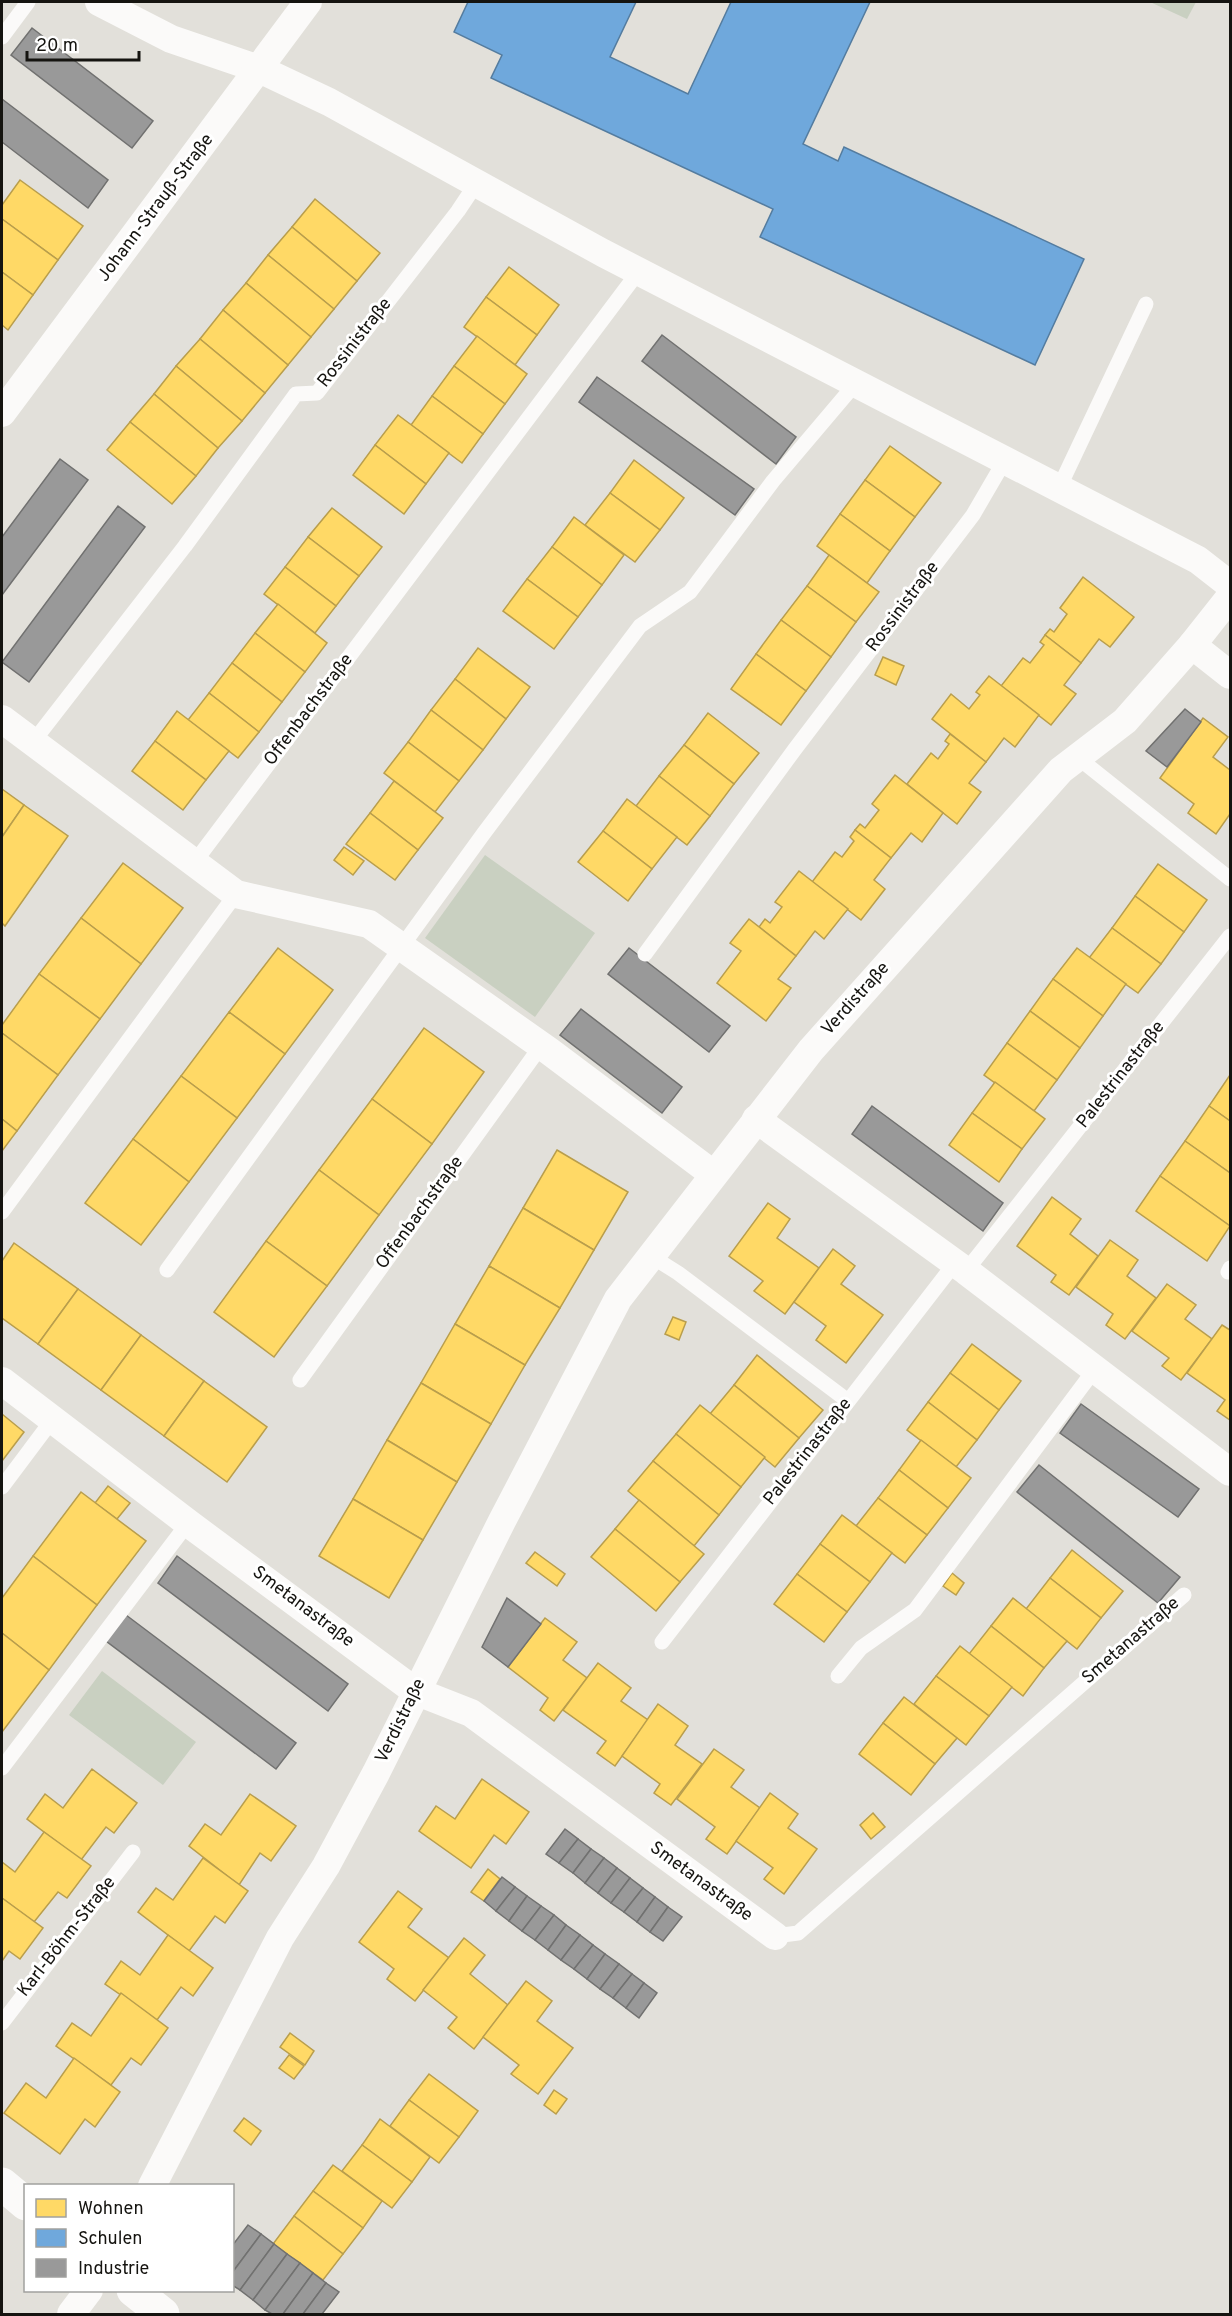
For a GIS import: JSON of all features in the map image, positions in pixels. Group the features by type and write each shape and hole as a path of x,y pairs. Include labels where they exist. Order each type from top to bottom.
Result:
{"street":[{"path":"99,2 171,39 259,69 329,102 639,271 1198,560 1230,585"},
{"name":"Johann-Strauß-Straße","path":"2,413 308,2"},
{"name":"Verdistraße","path":"153,2184 280,1938 326,1866 376,1773 415,1691 618,1299 713,1174 825,1034 1061,770 1125,721 1192,645 1230,597"},
{"path":"1192,645 1230,675"},
{"path":"2,719 237,894 369,924 542,1046 713,1174"},
{"path":"756,1119 961,1267 1230,1472"},
{"name":"Smetanastraße","path":"2,1381 188,1523 415,1691 471,1713 775,1936"},
{"path":"2,2184 24,2202"},
{"path":"71,2314 88,2292"},
{"path":"136,2292 163,2314"}],"lane":[{"path":"2,37 28,2"},
{"name":"Rossinistraße","path":"33,742 185,546 296,394 317,393 458,211 476,184"},
{"name":"Offenbachstraße","path":"194,863 639,271"},
{"path":"1059,488 1146,304"},
{"path":"167,1270 484,833 582,706 640,626 690,592 773,481 856,383"},
{"name":"Rossinistraße","path":"645,954 795,749 973,515 1005,460"},
{"path":"1077,757 1230,879"},
{"path":"2,1212 237,894"},
{"name":"Palestrinastraße","path":"662,1642 848,1401 961,1267 1230,936"},
{"name":"Offenbachstraße","path":"300,1380 542,1046"},
{"path":"651,1256 678,1273 848,1401"},
{"path":"838,1676 861,1648 915,1610 1095,1369"},
{"path":"2,1487 53,1419"},
{"path":"2,1768 188,1523"},
{"name":"Smetanastraße","path":"775,1936 798,1933 1184,1595"},
{"name":"Karl-Böhm-Straße","path":"2,2023 133,1852"}],"green space":[{"path":"1150,2 1196,2 1187,19"},
{"path":"485,855 595,933 535,1017 425,938"},
{"path":"102,1671 196,1742 163,1785 69,1715"}],"building: Wohnen":[{"path":"20,180 83,226 58,260 2,219 2,205"},
{"path":"315,199 380,253 357,281 292,227"},
{"path":"2,219 58,260 33,295 2,272"},
{"path":"292,227 357,281 334,309 268,255"},
{"path":"268,255 334,309 311,337 246,283"},
{"path":"509,267 559,305 537,335 486,297"},
{"path":"2,272 33,295 8,330 2,325"},
{"path":"246,283 311,337 288,365 223,310"},
{"path":"486,297 537,335 515,365 464,327"},
{"path":"223,310 288,365 265,393 200,339"},
{"path":"477,336 527,374 505,404 454,366"},
{"path":"200,339 265,393 242,421 176,366"},
{"path":"176,366 242,421 218,448 154,394"},
{"path":"454,366 505,404 483,434 432,396"},
{"path":"154,394 218,448 196,476 130,422"},
{"path":"432,396 483,434 462,463 411,425"},
{"path":"398,415 449,453 426,484 375,445"},
{"path":"130,422 196,476 172,504 107,450"},
{"path":"375,445 426,484 404,514 353,475"},
{"path":"890,446 941,483 915,517 865,480"},
{"path":"634,460 684,498 660,530 610,493"},
{"path":"865,480 915,517 890,551 840,514"},
{"path":"610,493 660,530 635,562 585,525"},
{"path":"332,508 382,547 359,576 308,537"},
{"path":"840,514 890,551 867,583 817,546"},
{"path":"574,517 624,555 602,585 552,547"},
{"path":"308,537 359,576 336,606 285,567"},
{"path":"552,547 602,585 578,617 527,579"},
{"path":"829,555 879,592 856,622 807,586"},
{"path":"285,567 336,606 315,633 264,594"},
{"path":"1083,577 1134,617 1110,647 1099,639 1081,663 1045,635 1050,629 1054,632 1067,614 1060,608"},
{"path":"527,579 578,617 554,649 503,611"},
{"path":"807,586 856,622 831,657 781,620"},
{"path":"278,604 327,643 305,672 255,633"},
{"path":"781,620 831,657 806,691 756,654"},
{"path":"255,633 305,672 282,702 232,663"},
{"path":"1045,635 1081,663 1064,685 1076,694 1051,725 1001,686 1023,658 1030,663 1044,645 1040,642"},
{"path":"478,648 530,687 506,719 455,679"},
{"path":"756,654 806,691 781,725 731,689"},
{"path":"883,657 904,666 896,685 875,675"},
{"path":"232,663 282,702 259,732 209,693"},
{"path":"989,676 1039,715 1015,747 1004,738 986,762 932,719 951,694 969,709 980,695 976,692"},
{"path":"455,679 506,719 483,750 431,710"},
{"path":"209,693 259,732 238,758 188,720"},
{"path":"431,710 483,750 459,781 408,742"},
{"path":"177,711 229,751 206,780 155,741"},
{"path":"708,713 759,753 734,784 684,745"},
{"path":"1203,718 1228,737 1213,757 1230,770 1230,814 1216,834 1188,813 1194,804 1160,778"},
{"path":"950,734 986,762 969,783 981,792 957,824 907,784 931,753 938,759 949,744 945,741"},
{"path":"155,741 206,780 183,810 132,771"},
{"path":"408,742 459,781 435,812 384,773"},
{"path":"684,745 734,784 710,816 659,776"},
{"path":"895,775 943,813 922,842 911,833 891,858 855,830 860,824 865,828 879,810 872,804"},
{"path":"659,776 710,816 687,845 636,806"},
{"path":"394,781 443,818 418,850 370,813"},
{"path":"2,789 24,805 2,837"},
{"path":"627,799 677,837 652,869 603,831"},
{"path":"24,805 68,836 5,926 2,923 2,837"},
{"path":"370,813 418,850 395,880 346,844"},
{"path":"855,830 891,858 874,880 885,889 861,920 812,882 835,852 842,857 854,841 850,837"},
{"path":"603,831 652,869 628,901 578,862"},
{"path":"344,847 364,861 353,875 334,860"},
{"path":"123,863 183,908 141,964 81,918"},
{"path":"1158,864 1207,900 1184,932 1135,896"},
{"path":"799,871 848,909 824,939 815,931 796,956 759,927 765,919 770,923 782,907 775,902"},
{"path":"1135,896 1184,932 1161,964 1112,928"},
{"path":"81,918 141,964 100,1019 39,974"},
{"path":"749,919 796,956 778,979 791,988 766,1021 717,983 741,951 730,943"},
{"path":"1112,928 1161,964 1138,993 1089,958"},
{"path":"278,948 333,990 285,1054 229,1012"},
{"path":"1077,948 1126,984 1103,1016 1053,979"},
{"path":"39,974 100,1019 58,1075 2,1033 2,1025"},
{"path":"1053,979 1103,1016 1080,1048 1030,1011"},
{"path":"1030,1011 1080,1048 1057,1080 1007,1043"},
{"path":"229,1012 285,1054 237,1118 181,1076"},
{"path":"424,1028 484,1072 432,1144 372,1099"},
{"path":"2,1033 58,1075 17,1131 2,1119"},
{"path":"1007,1043 1057,1080 1034,1111 984,1075"},
{"path":"1230,1075 1230,1121 1209,1106"},
{"path":"181,1076 237,1118 189,1182 133,1139"},
{"path":"995,1082 1045,1119 1022,1149 972,1113"},
{"path":"372,1099 432,1144 379,1215 319,1170"},
{"path":"1209,1106 1230,1121 1230,1173 1185,1141"},
{"path":"972,1113 1022,1149 999,1182 949,1145"},
{"path":"2,1119 17,1131 2,1151"},
{"path":"133,1139 189,1182 141,1245 85,1203"},
{"path":"1185,1141 1230,1173 1230,1226 1160,1176"},
{"path":"557,1150 628,1192 594,1250 523,1208"},
{"path":"319,1170 379,1215 327,1286 266,1241"},
{"path":"1160,1176 1230,1226 1207,1261 1136,1211"},
{"path":"1052,1197 1081,1219 1070,1234 1098,1256 1069,1295 1051,1282 1056,1275 1017,1246"},
{"path":"768,1203 790,1219 777,1238 819,1268 785,1314 754,1291 763,1281 729,1256"},
{"path":"523,1208 594,1250 560,1308 489,1266"},
{"path":"1110,1240 1138,1260 1127,1276 1156,1298 1125,1339 1106,1325 1113,1314 1076,1287"},
{"path":"266,1241 327,1286 274,1357 214,1312"},
{"path":"14,1243 78,1289 38,1344 2,1318 2,1261"},
{"path":"833,1249 855,1266 841,1284 883,1315 846,1363 816,1340 826,1326 794,1302"},
{"path":"489,1266 560,1308 525,1365 455,1324"},
{"path":"1167,1284 1196,1305 1185,1319 1212,1339 1181,1380 1162,1366 1169,1358 1132,1331"},
{"path":"78,1289 141,1335 101,1390 38,1344"},
{"path":"673,1317 686,1322 679,1340 665,1334"},
{"path":"455,1324 525,1365 491,1424 421,1383"},
{"path":"1222,1325 1230,1330 1230,1420 1217,1411 1225,1400 1187,1373"},
{"path":"141,1335 204,1381 164,1436 101,1390"},
{"path":"972,1344 1021,1381 999,1410 950,1373"},
{"path":"757,1355 823,1410 799,1438 734,1385"},
{"path":"950,1373 999,1410 977,1440 928,1402"},
{"path":"204,1381 267,1427 227,1482 164,1436"},
{"path":"421,1383 491,1424 457,1482 387,1440"},
{"path":"734,1385 799,1438 775,1467 710,1414"},
{"path":"928,1402 977,1440 956,1467 907,1430"},
{"path":"700,1405 765,1457 741,1487 676,1434"},
{"path":"2,1414 24,1432 2,1461"},
{"path":"676,1434 741,1487 719,1515 653,1461"},
{"path":"387,1440 457,1482 423,1540 353,1499"},
{"path":"921,1440 971,1478 948,1508 899,1470"},
{"path":"653,1461 719,1515 694,1546 628,1491"},
{"path":"899,1470 948,1508 927,1535 878,1498"},
{"path":"108,1486 130,1503 117,1519 95,1503"},
{"path":"81,1492 146,1541 97,1605 33,1556"},
{"path":"878,1498 927,1535 905,1563 856,1526"},
{"path":"353,1499 423,1540 389,1598 319,1556"},
{"path":"639,1500 704,1554 680,1582 615,1529"},
{"path":"842,1515 892,1553 870,1582 820,1544"},
{"path":"615,1529 680,1582 656,1611 591,1557"},
{"path":"820,1544 870,1582 847,1612 797,1574"},
{"path":"1072,1550 1123,1591 1101,1618 1050,1578"},
{"path":"535,1552 565,1574 557,1586 526,1563"},
{"path":"33,1556 97,1605 49,1670 2,1633 2,1598"},
{"path":"952,1573 964,1583 956,1595 943,1586"},
{"path":"797,1574 847,1612 824,1642 774,1604"},
{"path":"1050,1578 1101,1618 1077,1649 1026,1609"},
{"path":"1013,1598 1067,1641 1044,1668 991,1626"},
{"path":"545,1618 577,1642 563,1660 587,1678 554,1721 540,1710 548,1698 508,1667"},
{"path":"991,1626 1044,1668 1023,1696 969,1654"},
{"path":"2,1633 49,1670 2,1732"},
{"path":"960,1646 1012,1687 989,1716 936,1676"},
{"path":"598,1663 631,1688 621,1701 648,1720 615,1766 597,1753 606,1741 563,1710"},
{"path":"936,1676 989,1716 966,1745 914,1704"},
{"path":"904,1697 957,1738 935,1764 883,1723"},
{"path":"658,1704 688,1726 675,1745 702,1764 671,1805 654,1793 660,1784 622,1756"},
{"path":"883,1723 935,1764 911,1795 859,1754"},
{"path":"714,1749 744,1770 731,1787 760,1808 727,1854 706,1839 715,1827 677,1799"},
{"path":"92,1769 137,1803 114,1833 106,1827 81,1860 27,1819 45,1794 63,1808"},
{"path":"482,1779 529,1812 506,1844 494,1835 471,1868 419,1831 436,1806 455,1819"},
{"path":"770,1793 798,1814 788,1828 817,1849 784,1894 764,1879 773,1868 736,1841"},
{"path":"250,1794 296,1826 271,1861 260,1853 239,1885 189,1846 205,1824 221,1835"},
{"path":"873,1813 885,1827 871,1839 860,1825"},
{"path":"44,1832 91,1866 67,1898 58,1892 34,1922 2,1898 2,1862 15,1872"},
{"path":"203,1858 248,1891 225,1923 215,1916 189,1951 138,1912 156,1888 173,1900"},
{"path":"488,1869 500,1879 484,1901 471,1892"},
{"path":"398,1891 422,1909 408,1927 449,1958 415,2001 387,1979 394,1969 359,1942"},
{"path":"2,1898 43,1928 20,1959 9,1951 2,1961"},
{"path":"168,1935 213,1968 193,1996 181,1987 157,2020 105,1984 121,1961 140,1975"},
{"path":"464,1938 485,1955 470,1974 508,2005 474,2049 448,2028 457,2017 423,1990"},
{"path":"526,1981 552,2001 537,2021 573,2048 538,2094 511,2074 519,2065 483,2037"},
{"path":"121,1993 168,2028 141,2065 131,2058 111,2085 56,2046 72,2023 91,2036"},
{"path":"290,2033 314,2051 305,2065 280,2047"},
{"path":"289,2055 304,2066 294,2079 279,2068"},
{"path":"74,2058 120,2092 95,2127 85,2119 60,2154 4,2113 26,2083 46,2098"},
{"path":"429,2074 478,2111 459,2137 409,2100"},
{"path":"554,2090 567,2099 556,2114 544,2105"},
{"path":"409,2100 459,2137 439,2163 390,2126"},
{"path":"244,2118 261,2131 251,2145 234,2131"},
{"path":"380,2119 430,2157 412,2182 362,2145"},
{"path":"362,2145 412,2182 392,2208 342,2171"},
{"path":"333,2165 382,2201 363,2228 313,2191"},
{"path":"313,2191 363,2228 343,2254 294,2216"},
{"path":"294,2216 343,2254 323,2280 273,2244"}],"building: Schulen":[{"path":"468,2 636,2 610,57 688,94 731,2 870,2 803,144 838,161 844,147 1084,259 1035,365 760,237 773,209 491,78 502,55 454,32"}],"building: Industrie":[{"path":"32,28 153,121 132,148 11,55"},
{"path":"2,99 108,180 88,208 2,142"},
{"path":"662,335 796,437 776,464 642,361"},
{"path":"597,377 754,489 735,515 579,402"},
{"path":"60,459 88,480 2,595 2,537"},
{"path":"118,506 145,527 29,682 2,662"},
{"path":"1185,709 1201,722 1167,767 1146,751"},
{"path":"629,948 730,1026 709,1052 608,974"},
{"path":"581,1009 682,1087 662,1113 560,1035"},
{"path":"872,1106 1003,1203 983,1231 852,1134"},
{"path":"1081,1404 1199,1489 1178,1517 1060,1433"},
{"path":"1039,1465 1180,1577 1158,1603 1017,1492"},
{"path":"177,1556 348,1684 328,1711 158,1583"},
{"path":"507,1598 541,1624 508,1667 482,1647"},
{"path":"126,1615 296,1743 276,1769 106,1641"},
{"path":"565,1829 578,1839 559,1863 546,1854"},
{"path":"578,1839 591,1849 573,1873 559,1863"},
{"path":"591,1849 604,1858 585,1883 573,1873"},
{"path":"604,1858 617,1868 598,1893 585,1883"},
{"path":"617,1868 630,1878 611,1903 598,1893"},
{"path":"502,1877 515,1887 496,1911 484,1901"},
{"path":"630,1878 643,1888 624,1912 611,1903"},
{"path":"515,1887 527,1896 509,1921 496,1911"},
{"path":"643,1888 655,1897 637,1922 624,1912"},
{"path":"527,1896 541,1906 522,1931 509,1921"},
{"path":"655,1897 668,1907 650,1932 637,1922"},
{"path":"541,1906 554,1915 535,1940 522,1931"},
{"path":"668,1907 682,1917 663,1941 650,1932"},
{"path":"554,1915 566,1925 548,1950 535,1940"},
{"path":"566,1925 580,1935 561,1960 548,1950"},
{"path":"580,1935 593,1945 574,1969 561,1960"},
{"path":"593,1945 605,1954 587,1979 574,1969"},
{"path":"605,1954 619,1964 600,1989 587,1979"},
{"path":"619,1964 632,1974 613,1998 600,1989"},
{"path":"632,1974 644,1983 626,2008 613,1998"},
{"path":"644,1983 657,1993 639,2018 626,2008"},
{"path":"248,2225 261,2234 234,2270 234,2243"},
{"path":"261,2234 274,2244 240,2290 234,2286 234,2270"},
{"path":"274,2244 287,2254 253,2300 240,2290"},
{"path":"287,2254 300,2263 265,2310 253,2300"},
{"path":"300,2263 313,2273 283,2314 272,2314 265,2310"},
{"path":"313,2273 326,2283 303,2314 283,2314"},
{"path":"326,2283 339,2292 322,2314 303,2314"}]}
